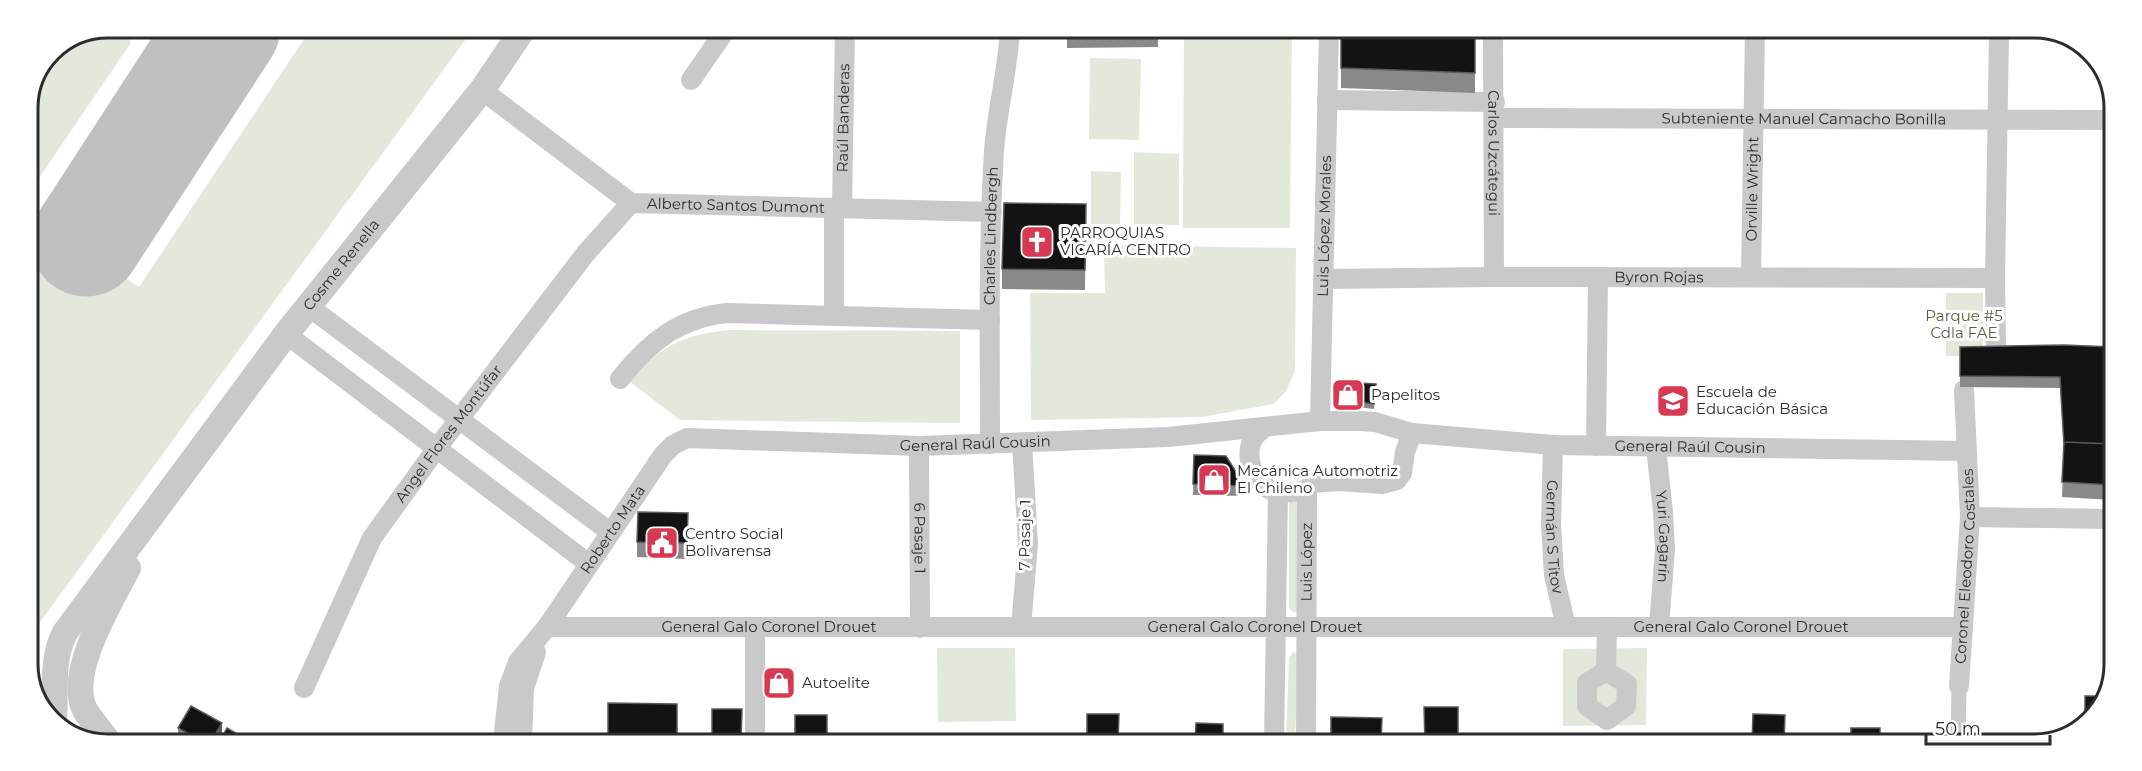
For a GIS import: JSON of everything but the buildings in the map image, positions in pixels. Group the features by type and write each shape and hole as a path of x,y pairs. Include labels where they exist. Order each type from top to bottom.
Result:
{"street":[{"name":"Cosme Renella","path":"54,708 55,664 61,641 286,334 482,90 517,38"},
{"path":"691,80 720,38"},
{"name":"Raúl Banderas","path":"834,314 845,38"},
{"name":"Charles Lindbergh","path":"990,444 994,149 1010,38"},
{"name":"Luis López Morales","path":"1320,421 1329,38"},
{"name":"Carlos Uzcátegui","path":"1493,38 1494,277"},
{"name":"Orville Wright","path":"1752,276 1755,38"},
{"path":"1996,347 1999,38"},
{"name":"Alberto Santos Dumont","path":"482,90 631,203 992,212"},
{"name":"Subteniente Manuel Camacho Bonilla","path":"1327,100 1495,110 1754,119 2104,120"},
{"name":"Angel Flores Montúfar","path":"304,688 372,538 437,448 586,252 631,203"},
{"path":"1596,446 1598,276"},
{"name":"Byron Rojas","path":"1323,279 1598,276 1995,278"},
{"path":"308,306 610,532"},
{"path":"620,379 635,359 669,330 710,315 727,313 834,314 990,320"},
{"path":"286,334 589,564"},
{"name":"Coronel Eleodoro Costales","path":"1958,734 1970,517 1964,390"},
{"name":"General Raúl Cousin","path":"687,438 919,446 1168,437 1320,421 1375,422 1412,433 1553,445 1966,451"},
{"path":"1265,427 1255,436 1249,457 1252,470 1260,481 1267,488 1278,492 1307,490 1312,483 1338,481 1382,484 1397,480 1402,473 1405,452 1412,433"},
{"name":"Roberto Mata","path":"504,734 509,686 518,662 547,627 663,455 673,445 687,438"},
{"name":"7 Pasaje 1","path":"1021,627 1028,544 1022,443"},
{"name":"Germán S Titov","path":"1553,445 1551,525 1554,575 1566,627"},
{"name":"6 Pasaje 1","path":"919,446 920,628"},
{"name":"Yuri Gagarín","path":"1656,447 1665,549 1659,627"},
{"name":"Luis López","path":"1306,734 1307,490"},
{"name":"Luis López","path":"1274,734 1278,492"},
{"name":"Cosme Renella","path":"102,733 85,709 81,680 94,634 160,503"},
{"path":"1970,517 2104,519"},
{"name":"Roberto Mata","path":"522,734 524,688 547,627"},
{"name":"General Galo Coronel Drouet","path":"547,627 1963,627"},
{"path":"755,627 755,734"},
{"path":"1606,671 1607,627"}],"green space":[{"path":"130,38 130,44 38,180 39,94 49,68 68,49 80,43 94,39"},
{"path":"305,38 467,38 38,624 38,218 139,287"},
{"path":"1184,38 1292,38 1290,228 1183,228"},
{"path":"1090,58 1141,59 1139,140 1089,139"},
{"path":"1134,152 1179,154 1179,225 1134,224"},
{"path":"1091,171 1121,172 1120,224 1091,224"},
{"path":"1104,245 1296,248 1295,371 1286,391 1274,404 1202,417 1031,420 1030,293 1105,293"},
{"name":"Parque #5 Cdla FAE","path":"1946,293 1983,293 1983,356 1946,356"},
{"path":"730,330 960,331 960,423 680,420 630,382 652,359 674,344 698,335"},
{"path":"1289,495 1297,495 1298,610 1294,613 1289,608"},
{"path":"937,648 1015,648 1016,721 938,722"},
{"path":"1647,648 1646,725 1563,726 1563,649"},
{"path":"1293,652 1297,653 1295,734 1286,734 1289,658"}],"runway":[{"path":"86,241 218,38"}],"place":[{"name":"PARROQUIAS VICARÍA CENTRO","path":"1037,242"},
{"name":"Papelitos","path":"1348,395"},
{"name":"Escuela de Educación Básica","path":"1673,401"},
{"name":"Mecánica Automotriz El Chileno","path":"1214,480"},
{"name":"Centro Social Bolivarensa","path":"662,543"},
{"name":"Autoelite","path":"779,683"}]}
